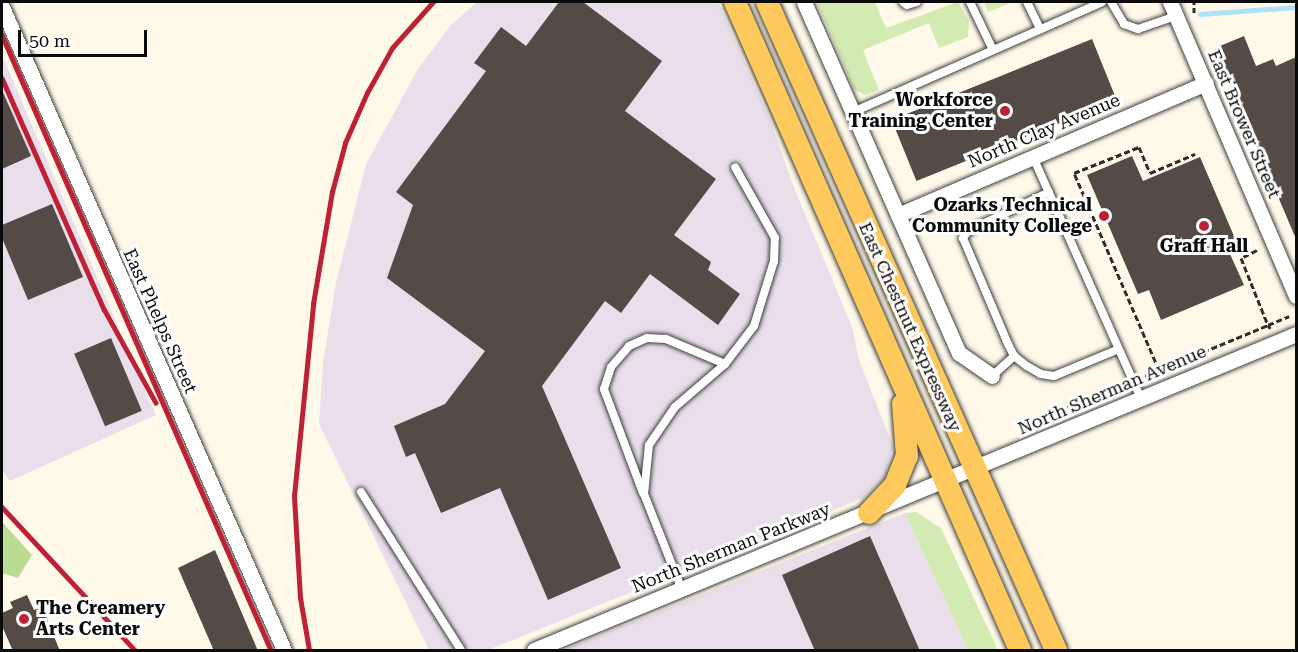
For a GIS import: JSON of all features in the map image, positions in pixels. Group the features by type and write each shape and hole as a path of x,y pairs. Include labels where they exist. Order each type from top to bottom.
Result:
{"main road":[{"name":"East Chestnut Expressway","path":"735,2 943,482 1020,651"},
{"name":"East Chestnut Expressway","path":"768,2 972,470 1056,651"},
{"path":"869,513 895,485 907,456 902,388"}],"street":[{"path":"804,2 959,353 992,376"},
{"name":"East Phelps Street","path":"2,7 284,651"},
{"name":"East Brower Street","path":"1173,9 1296,296"},
{"name":"North Clay Avenue","path":"898,215 1206,83"},
{"name":"North Sherman Avenue","path":"943,482 1296,334"},
{"name":"North Sherman Parkway","path":"534,651 943,482"}],"lane":[{"path":"903,2 907,5 917,2"},
{"path":"970,2 993,50"},
{"path":"1027,2 1040,29"},
{"path":"853,112 1040,29 1081,6 1102,2"},
{"path":"1111,2 1124,24 1138,29 1173,9"},
{"path":"1034,157 1142,400"},
{"path":"644,494 649,445 675,407 725,364 754,326 774,261 775,238 735,167"},
{"path":"1049,192 968,231 963,238 1014,356 1041,374 1054,376 1119,349"},
{"path":"682,590 604,389 611,367 629,346 647,338 666,339 725,364"},
{"path":"992,376 1014,356"},
{"path":"361,492 461,651"}],"path":[{"path":"1159,370 1074,173 1139,147 1150,173 1195,154"},
{"path":"1257,250 1241,258 1268,325"},
{"path":"1042,417 1289,316"}],"shaded area":[{"path":"477,2 718,2 771,122 793,185 852,327 859,360 893,446 885,478 863,498 488,650 429,650 319,424 323,363 336,283 366,164 418,69 451,25"},
{"path":"2,55 156,415 10,481 2,470"},
{"path":"905,513 968,650 563,650"}],"green space":[{"path":"817,2 875,2 886,28 958,2 969,21 968,37 939,48 929,23 863,50 879,90 865,95 854,89"},
{"path":"984,2 1013,2 988,12"},
{"path":"916,512 941,528 998,650 968,650 905,513"},
{"path":"2,522 32,555 18,578 2,573"}],"building":[{"path":"559,2 583,2 662,61 625,111 716,179 674,235 711,262 708,270 740,294 718,325 650,274 621,313 605,301 542,386 621,568 548,600 500,488 441,513 415,453 406,457 394,426 445,404 485,351 387,278 413,205 396,192 486,71 474,63 501,27 526,46"},
{"path":"1244,36 1256,66 1273,59 1276,66 1296,57 1296,239 1215,48"},
{"name":"Workforce Training Center","path":"1092,39 1117,100 916,181 892,120"},
{"path":"2,90 31,156 2,169"},
{"name":"Graff Hall","path":"1132,156 1143,181 1200,157 1240,250 1230,254 1244,285 1161,320 1149,290 1138,294 1087,175"},
{"path":"52,204 83,277 28,300 2,238 2,225"},
{"path":"111,338 142,411 105,426 74,354"},
{"path":"870,536 920,651 815,651 782,575"},
{"path":"215,550 258,651 214,651 178,568"},
{"name":"The Creamery Arts Center","path":"27,595 34,610 42,607 60,651 13,651 2,626 2,613 13,608 10,602"}],"waterway":[{"path":"1200,14 1296,7"}],"railway":[{"path":"309,650 300,598 294,496 313,304 332,192 345,143 367,93 392,48 433,2"},
{"path":"2,35 271,650"},
{"path":"2,78 104,309 156,403"},
{"path":"2,507 135,650"}],"place":[{"name":"Workforce Training Center","path":"1005,111"},
{"name":"Ozarks Technical Community College","path":"1104,216"},
{"name":"Graff Hall","path":"1204,226"},
{"name":"The Creamery Arts Center","path":"24,619"}]}
